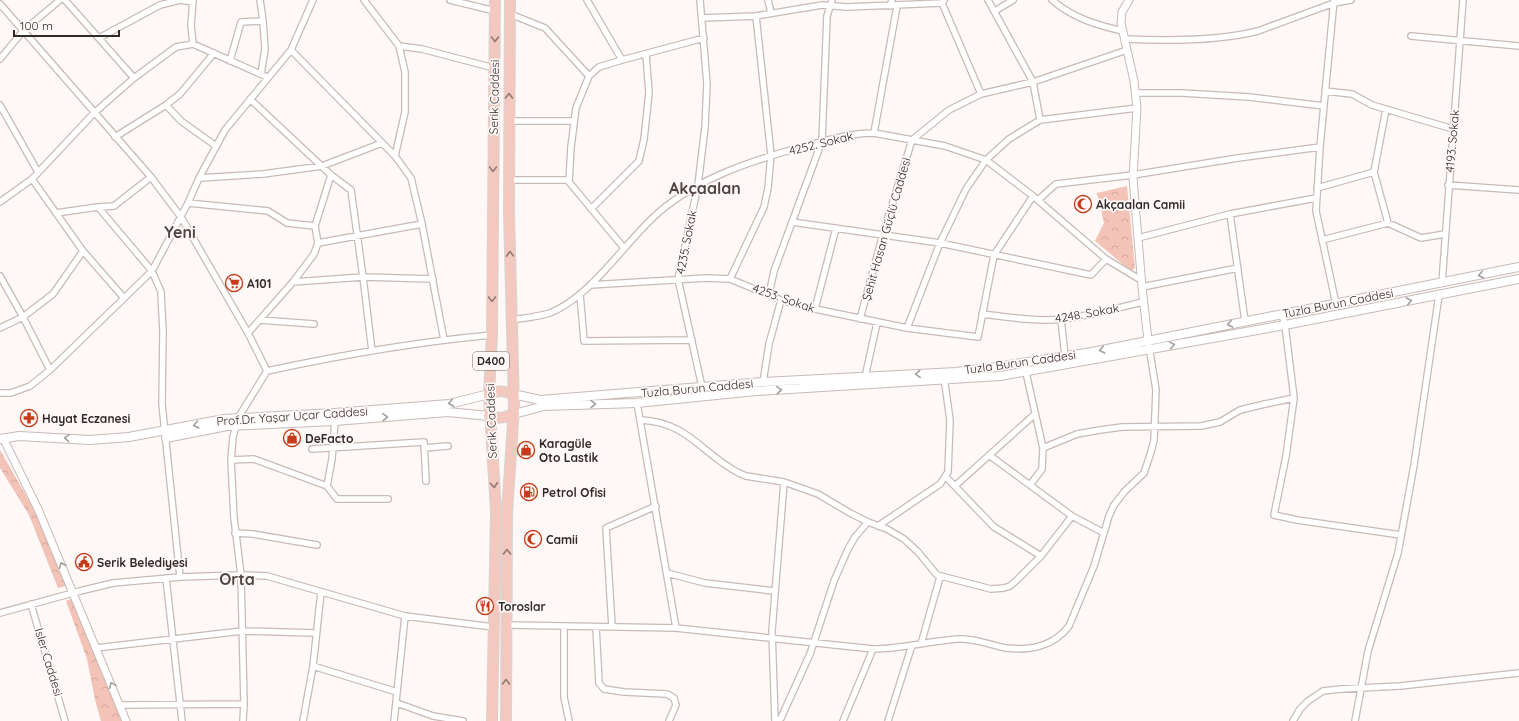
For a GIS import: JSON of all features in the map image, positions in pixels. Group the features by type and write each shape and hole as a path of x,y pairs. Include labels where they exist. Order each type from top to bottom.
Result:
{"highway":[{"name":"Serik Caddesi","path":"492,721 496,512 489,416 489,394 492,335 495,0"},
{"name":"Serik Caddesi","path":"506,721 507,512 514,414 509,212 510,0"},
{"path":"489,394 497,391 504,391 513,394"},
{"path":"489,416 503,418 514,414"}],"main road":[{"name":"Tuzla Burun Caddesi","path":"513,394 540,400 763,382 865,377 994,376 1026,372 1149,345 1245,321 1282,315 1519,267"},
{"name":"Tuzla Burun Caddesi","path":"514,414 544,406 637,403 756,391 944,376 1024,362 1285,325 1519,279"},
{"name":"Prof.Dr. Yaşar Uçar Caddesi","path":"1,439 19,436 90,440 165,434 224,419 237,422 449,404 489,394"},
{"path":"237,422 335,420 448,412 489,416"}],"street":[{"path":"0,59 23,31 60,0"},
{"path":"65,0 134,78"},
{"path":"99,38 160,4 180,0 193,1 190,25 192,44"},
{"path":"260,0 265,49 261,74"},
{"path":"0,393 11,393 30,386 50,370 152,271 225,130 267,77 291,50 313,0"},
{"path":"364,0 398,46 405,72 405,112 395,156"},
{"path":"450,0 495,11"},
{"path":"587,0 622,60"},
{"name":"4235. Sokak","path":"700,0 704,38 707,101 698,185 678,279 702,387"},
{"path":"768,0 771,13"},
{"path":"988,0 1033,82 1040,120"},
{"path":"995,11 1013,0"},
{"path":"1052,0 1080,19 1094,24 1122,27"},
{"path":"507,625 676,628 873,649 890,649 965,639 1015,648 1039,646 1056,640 1064,633 1069,626 1094,566 1109,516 1118,498 1144,473 1152,452 1156,390 1141,284 1133,175 1137,108 1136,93 1122,27 1122,12 1129,0"},
{"path":"1125,39 1161,40 1222,37 1246,34 1272,26 1334,2 1351,0"},
{"name":"4193. Sokak","path":"1442,283 1448,185 1463,0"},
{"path":"702,18 756,16 831,3 847,7 891,3 897,6 943,2 981,94"},
{"path":"1334,2 1320,148 1316,211 1336,304"},
{"path":"769,294 774,272 822,141 827,16 831,3"},
{"path":"0,4 151,178 181,216 248,333 267,371"},
{"path":"874,133 897,6"},
{"path":"510,14 545,28 589,76"},
{"path":"730,279 764,207 768,188 771,155 756,16"},
{"path":"230,60 240,22 263,21"},
{"path":"1411,36 1519,46"},
{"path":"624,248 569,182 571,147 576,108 589,76 599,68 622,60 704,38"},
{"path":"0,202 32,179 94,114 134,78 176,47 192,44 267,77"},
{"path":"398,46 422,49 494,68"},
{"path":"291,50 395,156 411,178 422,224 444,340"},
{"path":"912,140 949,110 981,94 1033,82 1128,50"},
{"path":"115,137 166,105 180,94 214,53"},
{"path":"591,209 639,161 644,139 649,92 646,54"},
{"path":"1325,92 1352,94 1372,105 1453,129"},
{"path":"1136,93 1182,93 1249,97 1324,106"},
{"path":"250,99 331,175 351,190 372,351"},
{"path":"0,105 38,172"},
{"path":"166,105 181,120 216,146"},
{"path":"907,328 940,243 966,189 986,160 1009,139 1040,120 1137,108"},
{"path":"1386,109 1374,172 1388,223"},
{"path":"509,121 574,121"},
{"name":"4252. Sokak","path":"511,320 550,313 570,302 590,284 658,213 684,193 698,185 771,155 822,141 856,134 874,133 950,147 986,160 1035,198 1106,259 1141,284"},
{"name":"Şehit Hasan Güçlü Caddesi","path":"860,319 883,234 912,140"},
{"path":"199,178 263,174 322,166 382,143"},
{"path":"982,314 994,255 1035,198 1056,184 1133,175 1238,158 1320,148"},
{"path":"1317,188 1374,172"},
{"path":"248,333 293,282 314,254 318,243 315,226 331,175"},
{"path":"56,213 114,206 151,178"},
{"path":"32,179 83,251 124,298"},
{"path":"509,180 569,180"},
{"path":"1448,185 1519,190"},
{"path":"1138,238 1230,214 1316,198"},
{"path":"188,203 268,211 287,223 315,226"},
{"path":"98,207 152,271 161,292 163,332 162,404 180,577"},
{"path":"1230,214 1245,321"},
{"path":"792,222 940,243 1091,275 1106,259"},
{"path":"1322,240 1388,223 1421,238 1445,234"},
{"path":"318,243 358,237 422,224"},
{"path":"815,309 836,228"},
{"path":"0,328 23,318 53,294 83,251"},
{"path":"1141,284 1238,268"},
{"path":"0,276 50,370"},
{"path":"293,282 363,277 433,279"},
{"name":"4253. Sokak","path":"590,284 678,279 730,279 781,300 815,309 907,328 978,336 982,314"},
{"path":"580,294 584,341 692,340"},
{"path":"1355,721 1368,651 1398,552 1416,450 1439,295"},
{"path":"763,382 769,344 781,300"},
{"name":"4248. Sokak","path":"982,314 1019,318 1061,319 1143,302"},
{"path":"1282,315 1285,325 1294,398 1286,456 1274,515 1297,520 1401,535"},
{"path":"1061,319 1065,356"},
{"path":"260,320 314,324"},
{"path":"865,377 877,322"},
{"path":"243,721 244,704 240,575 235,533 231,460 233,437 237,422 267,371 328,358 444,340 492,335"},
{"path":"1024,362 1044,448 1042,469 1030,485"},
{"path":"878,526 940,484 946,477 948,472 950,420 944,376"},
{"path":"1044,448 1077,434 1100,430 1122,427 1201,426 1220,422 1240,410 1294,398"},
{"path":"637,403 676,628"},
{"path":"955,486 1035,414"},
{"path":"327,486 333,448 335,420"},
{"path":"641,420 661,423 675,428 693,438 739,473 746,476 784,482 818,494 868,522 895,533 911,545 924,559 933,573 940,577 964,581 991,589 1010,586 1017,580 1041,556 1072,516"},
{"path":"1,439 38,509 74,592 126,721"},
{"path":"312,449 424,442 426,481"},
{"path":"424,448 448,446"},
{"path":"989,455 1072,516 1104,532"},
{"path":"231,460 254,459 327,486 337,499 388,499"},
{"path":"946,477 994,527 1041,556"},
{"path":"774,721 772,631 774,591 784,482"},
{"path":"612,627 606,528 656,506"},
{"path":"778,721 781,718 810,654 834,581 848,549 855,537 868,522"},
{"path":"235,533 253,534 317,545"},
{"path":"667,573 705,583 774,591"},
{"path":"0,613 74,592 113,583 180,577 240,575 267,576 405,616 493,627"},
{"path":"921,644 940,577"},
{"path":"166,578 182,721"},
{"path":"302,721 313,666 321,592"},
{"name":"Isler Caddesi","path":"31,604 65,721"},
{"path":"394,721 405,616"},
{"path":"564,626 564,697 569,721"},
{"path":"596,627 599,683 604,689 624,692 666,694 674,698 676,705 669,721"},
{"path":"96,648 242,631 316,633"},
{"path":"888,721 912,646"},
{"path":"843,721 873,649"},
{"path":"313,666 397,692"},
{"path":"1293,721 1300,709 1308,701 1323,691 1400,686 1519,673"},
{"path":"396,703 433,719 463,721"},
{"path":"120,705 244,704"}],"green space":[{"path":"1127,186 1135,268 1131,271 1095,241 1104,223 1097,193"},
{"path":"0,450 40,520 66,586 58,588 29,515 0,468"},
{"path":"73,598 122,721 101,721 95,700 87,659 66,601"}],"place":[{"name":"Akçaalan Camii","path":"1083,204"},
{"name":"A101","path":"234,283"},
{"name":"Hayat Eczanesi","path":"29,418"},
{"name":"DeFacto","path":"292,438"},
{"name":"Karagüle Oto Lastik","path":"526,450"},
{"name":"Petrol Ofisi","path":"529,492"},
{"name":"Camii","path":"533,539"},
{"name":"Serik Belediyesi","path":"84,562"},
{"name":"Toroslar","path":"485,606"}],"district":[{"name":"Akçaalan","path":"705,188"},
{"name":"Yeni","path":"180,232"},
{"name":"Orta","path":"237,579"}]}
